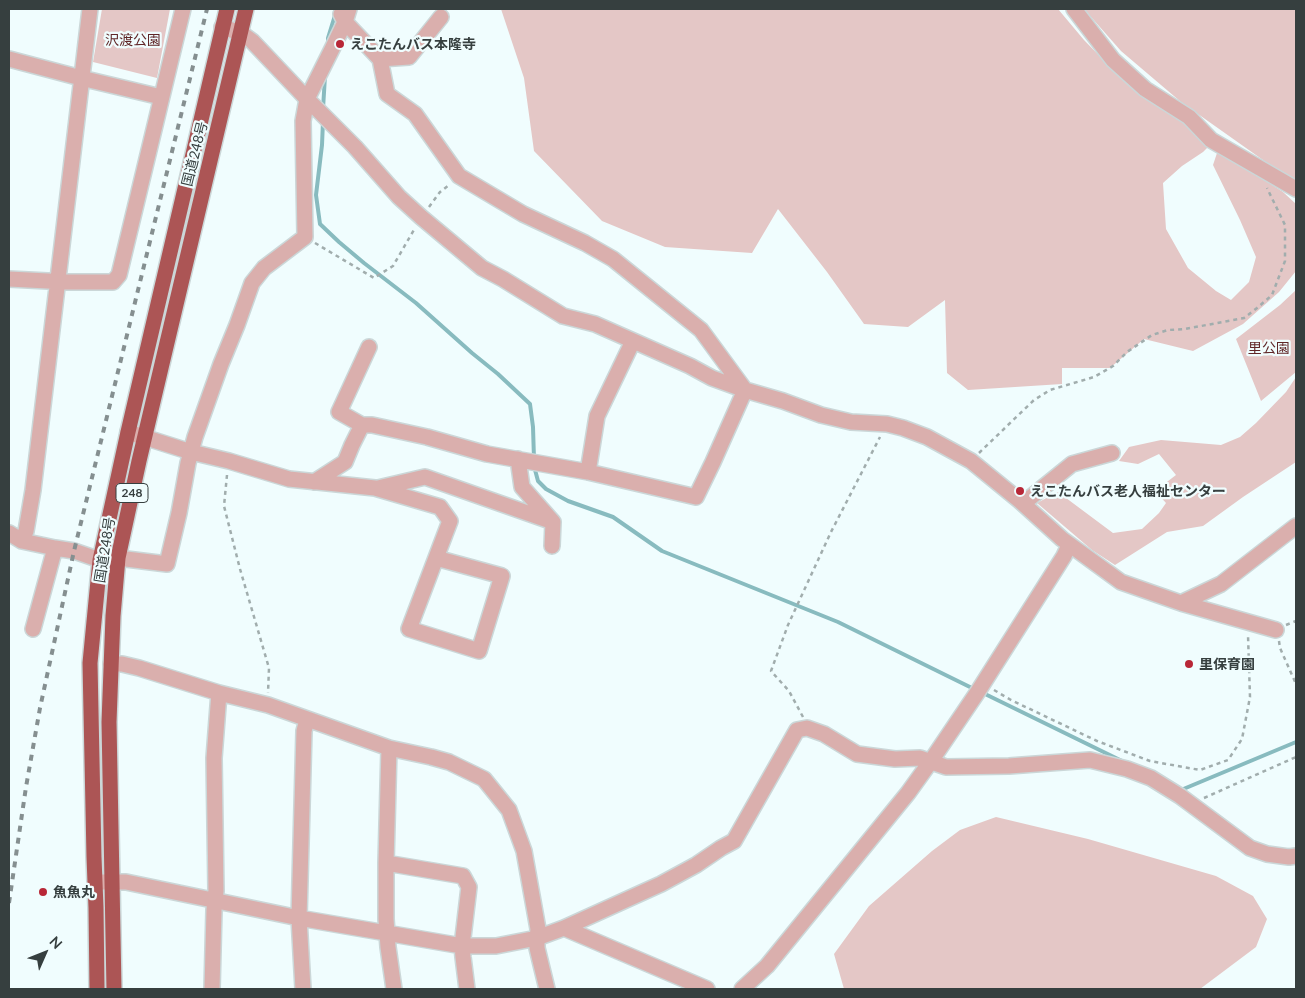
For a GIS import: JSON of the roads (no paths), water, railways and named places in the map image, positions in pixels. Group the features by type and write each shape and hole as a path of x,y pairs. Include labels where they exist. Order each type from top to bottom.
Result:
{"highway":[{"name":"国道248号","path":"97,989 90,663 100,560 227,9"},
{"name":"国道248号","path":"114,989 109,722 113,616 118,558 246,9"}],"street":[{"path":"22,541 26,531 32,490 90,9"},
{"path":"9,279 57,282 113,282 119,275 183,9"},
{"path":"1074,9 1113,60 1146,89 1189,117 1211,140 1296,189"},
{"path":"118,558 167,564 195,437 252,283 264,268 305,238 303,121 312,104 320,73 328,58 344,13"},
{"path":"344,13 380,59 387,94 415,114 459,176 523,214 585,243 613,259 701,330 745,390"},
{"path":"380,59 410,57 441,17"},
{"path":"222,27 241,33 252,41 355,147 399,197 421,217 482,268 504,279 563,316 595,324 690,366 712,378 745,390 821,415 851,422 887,424 927,437 971,461 1020,501 1069,545 1121,582 1181,603 1276,630"},
{"path":"9,59 161,97"},
{"path":"588,472 597,416 633,341"},
{"path":"369,347 339,412 362,425 372,425 427,437 487,454 588,472 696,497 714,462 745,390"},
{"path":"314,482 345,462 362,425"},
{"path":"128,432 191,452 289,479 375,488 440,507 450,521 409,629 479,651 502,576 436,558"},
{"path":"1020,501 1030,498 1072,464 1112,454"},
{"path":"518,460 522,487 553,522 552,546"},
{"path":"375,488 425,477 553,522"},
{"path":"1181,603 1221,584 1296,526"},
{"path":"9,533 22,541 74,551 100,560"},
{"path":"742,989 768,966 908,793 980,689 1064,556 1069,545"},
{"path":"33,628 55,548"},
{"path":"111,664 122,664 139,668 219,693 268,705 390,748 449,762 484,779 509,810 524,851 538,929 537,948 547,989"},
{"path":"212,989 214,910 216,900 214,758 219,693"},
{"path":"303,989 299,918 304,731 307,720"},
{"path":"95,882 126,882 299,918 462,946 496,946 537,938 564,928 661,884 734,841 797,730 807,728 824,734 857,754 895,759 920,758 946,767 1009,766 1090,760 1127,769 1151,778 1191,804 1250,848 1267,854 1288,857 1296,856"},
{"path":"390,748 386,863 387,933 394,989"},
{"path":"386,863 462,876 469,887 462,946 468,989"},
{"path":"564,928 707,989"}],"waterway":[{"path":"328,44 336,12"},
{"path":"323,109 325,76"},
{"path":"323,121 316,195 320,224 364,263 416,303 530,404 534,459"},
{"path":"534,466 538,481 546,489 568,501 613,517 662,551 838,622 976,690"},
{"path":"983,693 1122,761"},
{"path":"1178,788 1181,790 1296,742"}],"railway":[{"path":"9,903 40,708 74,551 207,9"}],"place":[{"name":"えこたんバス本隆寺","path":"340,44"},
{"name":"えこたんバス老人福祉センター","path":"1020,491"},
{"name":"里保育園","path":"1189,664"},
{"name":"魚魚丸","path":"43,892"}],"park label":[{"name":"沢渡公園","path":"133,40"},
{"name":"里公園","path":"1269,348"}]}
